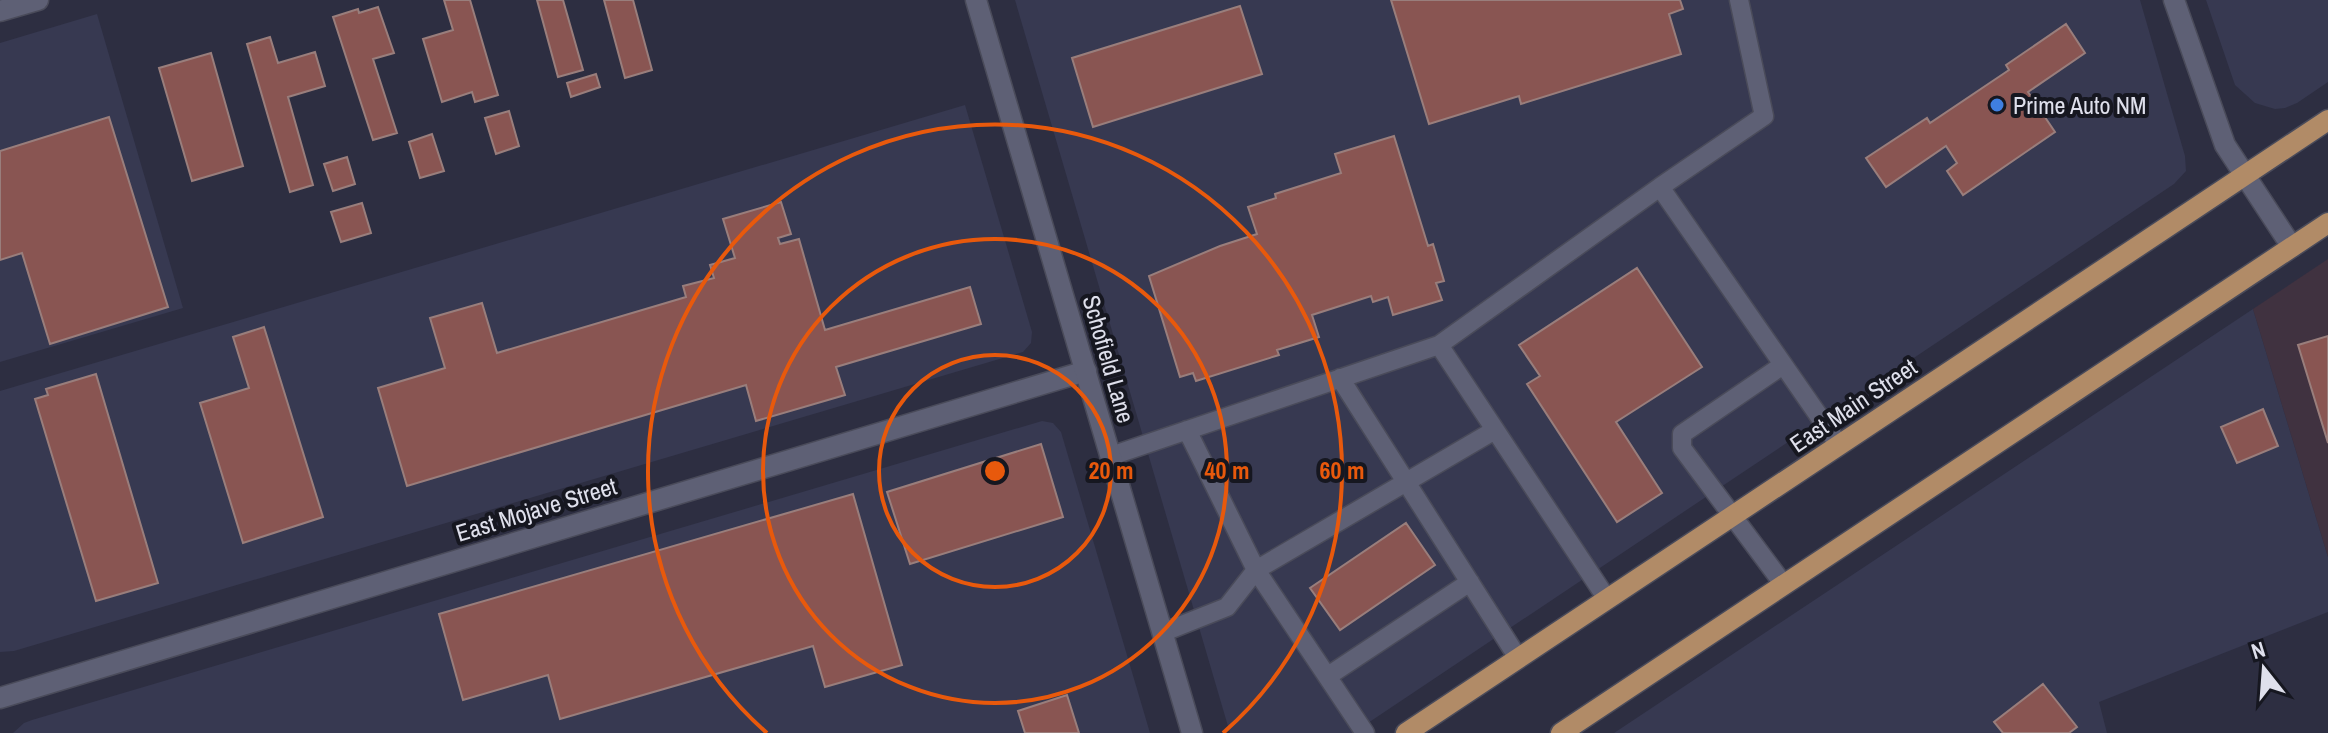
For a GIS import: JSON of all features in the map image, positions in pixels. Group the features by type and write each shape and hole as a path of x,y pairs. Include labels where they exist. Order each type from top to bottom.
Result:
{"main road":[{"name":"East Main Street","path":"1406,733 2328,120"},
{"path":"1561,733 2328,223"}],"street":[{"path":"0,11 38,0"},
{"name":"Schofield Lane","path":"976,0 1192,733"},
{"path":"2174,0 2222,137 2292,247"},
{"name":"East Mojave Street","path":"0,698 1086,371"}],"lane":[{"path":"1111,456 1439,345 1764,116 1739,0"},
{"path":"1660,187 1839,445"},
{"path":"1439,345 1607,599"},
{"path":"1783,365 1682,434 1682,448 1784,585"},
{"path":"1340,378 1518,658"},
{"path":"1187,430 1256,570 1365,733"},
{"path":"1164,632 1227,607 1256,570 1495,430"},
{"path":"1328,676 1470,582"}],"shaded area":[{"path":"1015,0 2140,0 2185,156 2186,171 2174,184 1353,733 1230,733"},
{"path":"2206,0 2328,0 2328,82 2285,108 2275,109 2255,103 2235,85"},
{"path":"97,14 183,308 0,362 0,43"},
{"path":"965,105 1032,332 1031,343 1023,352 14,651 0,652 0,391"},
{"path":"2328,259 2328,557 2253,309"},
{"path":"2253,309 2328,557 2328,612 2099,702 2107,733 1614,733"},
{"path":"1042,421 1053,423 1061,432 1150,733 13,733 32,720"}],"building":[{"path":"444,0 470,0 498,95 475,102 472,92 442,102 423,39 453,30"},
{"path":"537,0 563,0 583,70 558,77"},
{"path":"604,0 633,0 652,70 625,78"},
{"path":"1391,0 1680,0 1683,9 1669,14 1681,54 1521,104 1519,96 1429,124"},
{"path":"1240,6 1262,74 1093,127 1072,58"},
{"path":"378,7 394,53 373,59 397,133 373,140 333,17"},
{"name":"Prime Auto NM","path":"2066,24 2085,53 2028,92 2055,132 1963,195 1947,171 1957,163 1946,146 1886,187 1866,158 1927,118 1930,123 2009,70 2006,65"},
{"path":"270,37 278,63 315,52 325,86 288,97 313,185 290,192 247,44"},
{"path":"211,53 243,166 192,181 159,68"},
{"path":"596,74 600,87 571,97 567,83"},
{"path":"509,111 519,146 496,154 485,118"},
{"path":"109,117 168,307 50,344 22,253 0,260 0,151"},
{"path":"432,134 444,171 420,178 409,142"},
{"path":"1394,136 1428,246 1433,244 1444,281 1436,283 1442,300 1393,315 1388,297 1373,302 1371,296 1312,315 1319,337 1277,350 1279,355 1196,381 1193,373 1180,377 1149,276 1257,234 1248,207 1276,198 1275,194 1341,173 1335,154"},
{"path":"347,157 355,184 333,191 324,164"},
{"path":"781,202 791,234 778,238 780,244 799,239 825,330 970,287 981,324 836,367 845,395 756,421 746,385 407,486 378,388 445,368 430,318 482,303 497,353 686,297 683,286 714,278 710,265 735,258 723,219"},
{"path":"362,203 371,233 341,242 331,212"},
{"path":"1637,268 1702,367 1616,422 1662,493 1617,522 1527,384 1540,376 1519,345"},
{"path":"264,327 323,517 243,543 200,403 249,388 233,337"},
{"path":"2328,336 2328,443 2298,345"},
{"path":"96,374 158,583 96,601 35,399 48,395 46,389"},
{"path":"2263,409 2278,446 2237,463 2221,427"},
{"path":"1041,444 1063,517 910,564 887,492"},
{"path":"853,494 902,665 825,687 813,646 560,719 548,675 463,700 439,614"},
{"path":"1406,523 1435,565 1340,630 1310,588"},
{"path":"2043,684 2077,727 2069,733 2003,733 1994,722"},
{"path":"1067,695 1079,733 1025,733 1018,711"}],"place":[{"name":"Prime Auto NM","path":"1997,105"}]}
